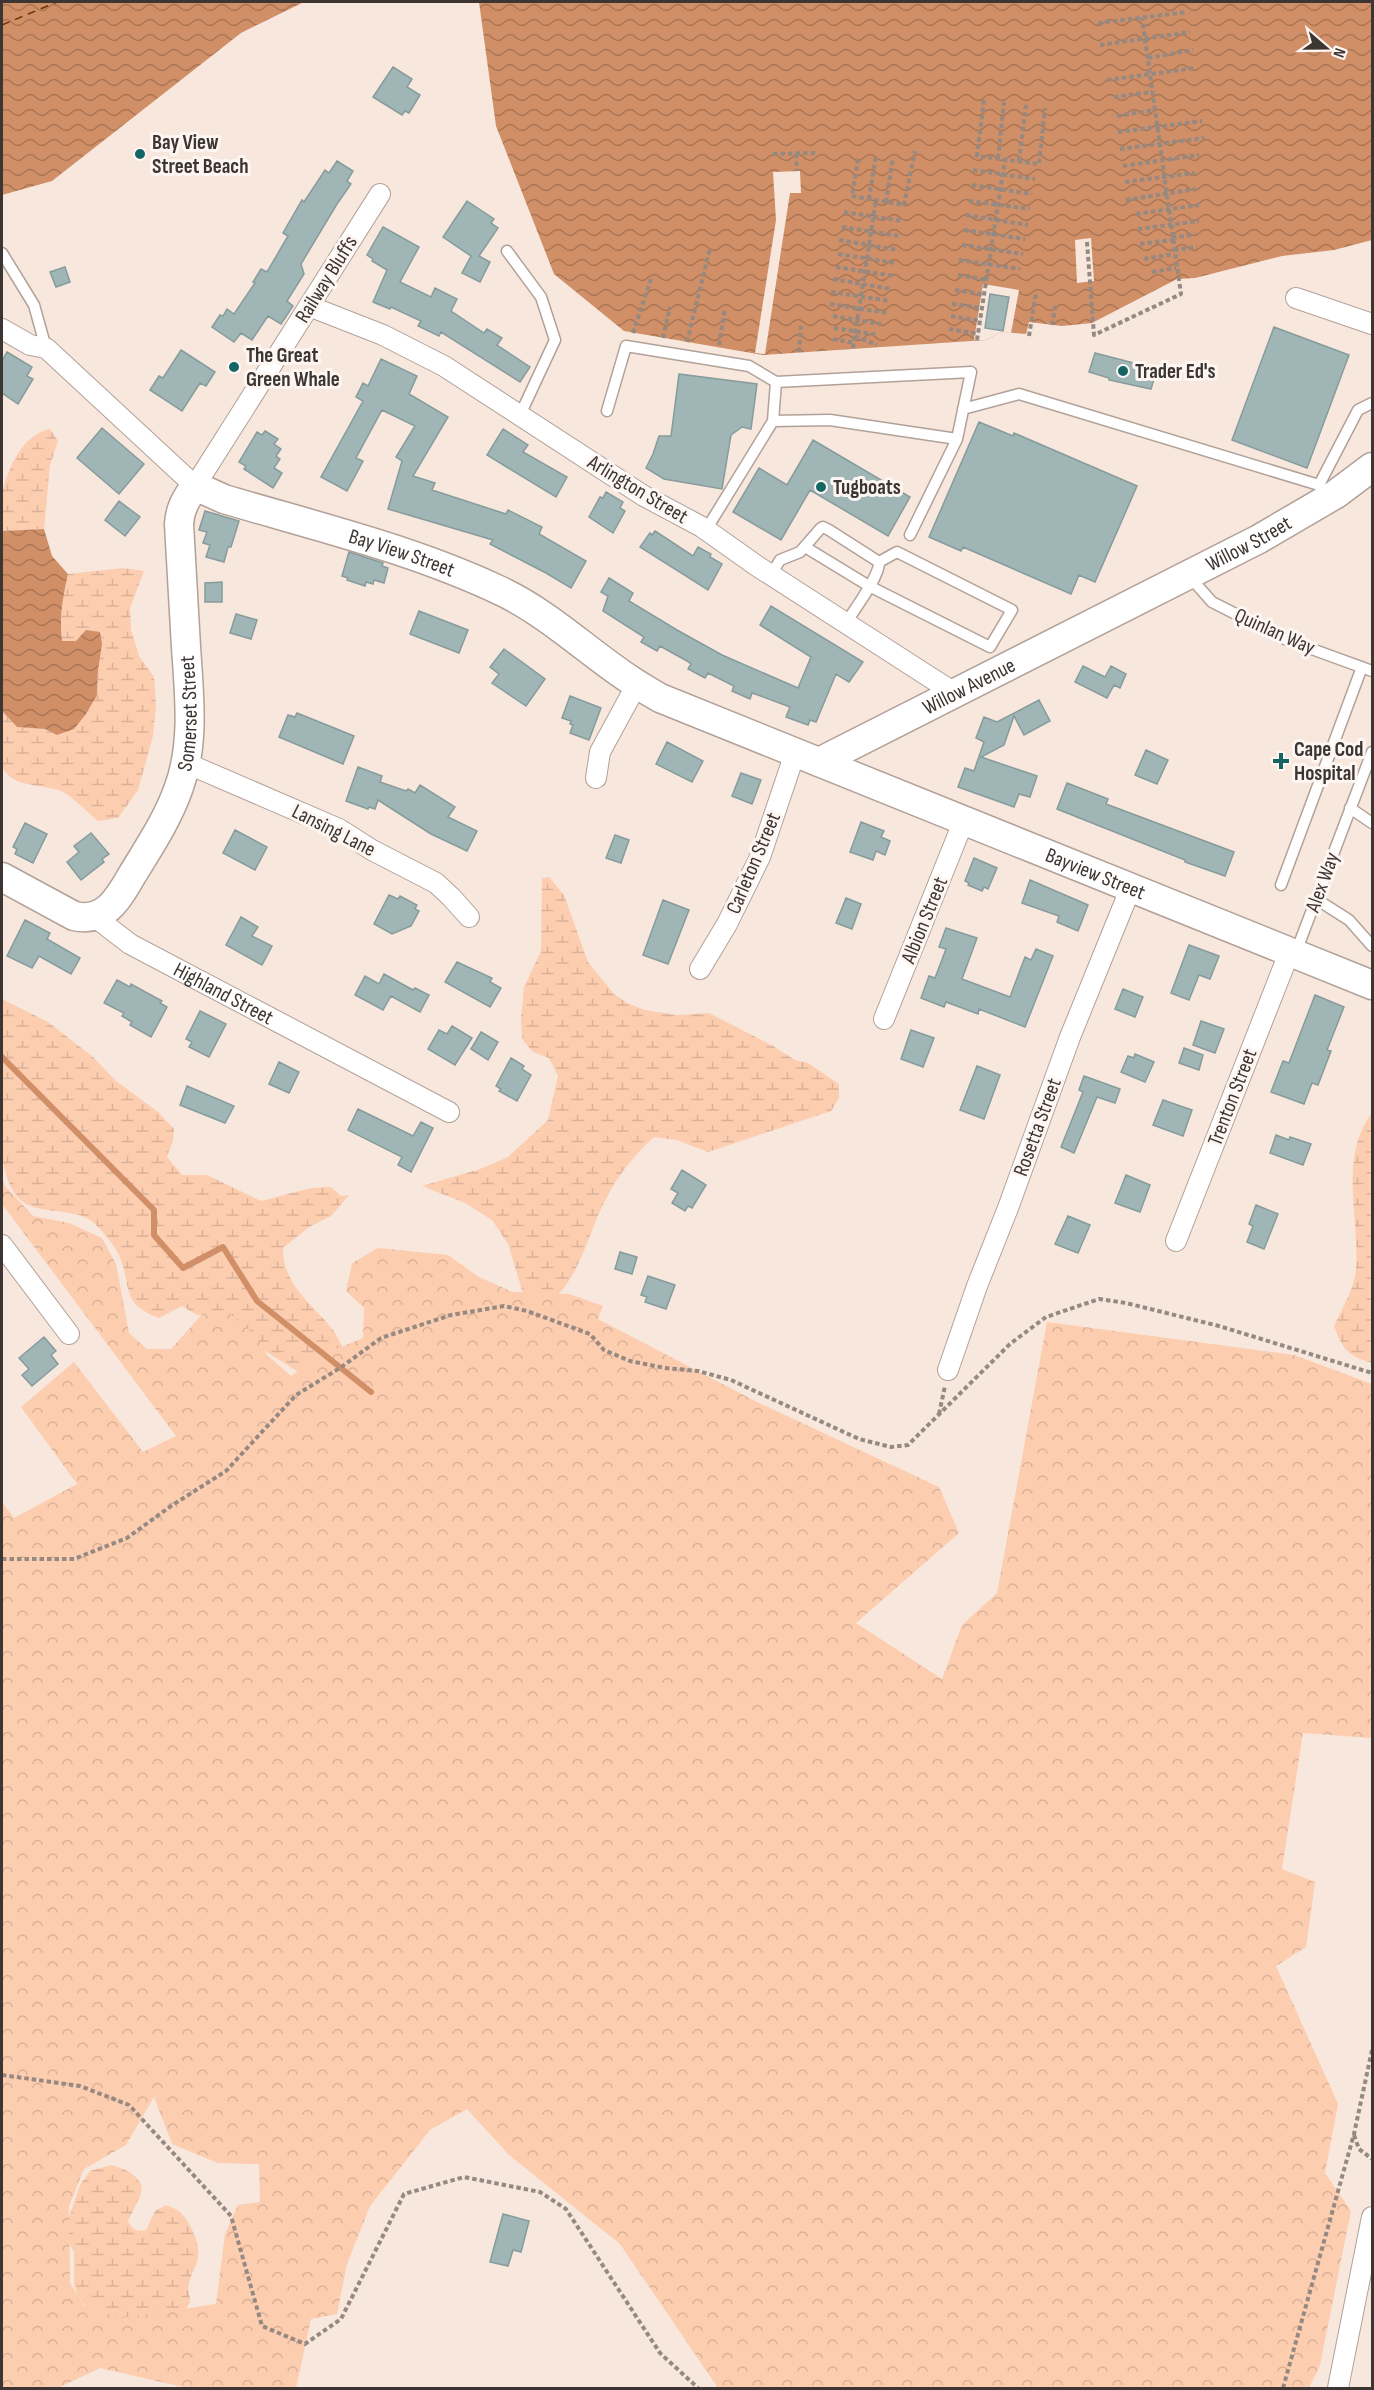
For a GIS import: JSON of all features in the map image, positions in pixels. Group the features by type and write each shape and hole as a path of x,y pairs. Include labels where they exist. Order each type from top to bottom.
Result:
{"street":[{"name":"Railway Bluffs","path":"195,486 380,194"},
{"path":"1296,298 1372,324"},
{"name":"Arlington Street","path":"309,306 383,335 427,357 644,496 706,530 771,575 956,694"},
{"name":"Bay View Street","path":"2,328 30,345 46,348 195,486 224,499 422,558 506,594 547,618 637,684 660,698 807,758"},
{"name":"Willow Street","path":"1119,612 1189,576 1323,492 1372,467"},
{"name":"Somerset Street","path":"95,917 104,912 119,895 156,835 179,786 186,763 189,692 179,524 184,502 195,486"},
{"name":"Willow Avenue","path":"807,758 956,694 1119,612"},
{"path":"596,778 600,752 637,684"},
{"name":"Bayview Street","path":"807,758 1131,886 1372,985"},
{"name":"Carleton Street","path":"700,969 727,924 807,758"},
{"name":"Lansing Lane","path":"186,763 339,829 372,850 444,889 469,917"},
{"name":"Albion Street","path":"884,1019 964,820"},
{"name":"Highland Street","path":"2,877 74,916 86,919 95,917 130,944 449,1112"},
{"name":"Rosetta Street","path":"948,1370 1070,1037 1131,886"},
{"name":"Trenton Street","path":"1176,1241 1292,954"},
{"path":"2,1245 69,1334"},
{"path":"1338,2388 1372,2217"}],"lane":[{"path":"507,251 541,297 555,340 519,415"},
{"path":"2,254 34,305 46,348"},
{"path":"607,411 626,346 748,366 776,382 971,372 957,439 910,535"},
{"path":"706,530 773,421 776,382"},
{"path":"963,409 1020,394 1323,492 1359,410 1372,404"},
{"path":"773,421 830,420 957,439"},
{"path":"771,575 780,561 805,547 823,527 879,562"},
{"path":"805,547 869,586 990,647 1012,610 897,552 879,562"},
{"path":"846,623 879,568 879,562"},
{"name":"Quinlan Way","path":"1189,576 1212,602 1287,640 1367,669"},
{"path":"1281,885 1367,669"},
{"name":"Alex Way","path":"1292,954 1316,899 1372,752"},
{"path":"1350,808 1372,823"},
{"path":"1316,899 1349,920 1372,946"}],"path":[{"path":"1098,23 1187,12"},
{"path":"1087,242 1094,335 1181,294 1142,18"},
{"path":"1100,45 1190,32"},
{"path":"1148,58 1193,50"},
{"path":"1107,80 1195,68"},
{"path":"1114,97 1152,92"},
{"path":"984,100 977,156 1039,164 1045,108"},
{"path":"998,158 1004,102"},
{"path":"1019,161 1026,105"},
{"path":"1117,116 1155,110"},
{"path":"1118,132 1202,121"},
{"path":"1120,149 1204,138"},
{"path":"858,159 852,196 904,205 915,151"},
{"path":"796,153 797,171"},
{"path":"773,154 816,153"},
{"path":"868,199 876,155"},
{"path":"1123,166 1200,155"},
{"path":"886,202 893,158"},
{"path":"949,329 978,337 1005,159"},
{"path":"973,170 1035,179"},
{"path":"1125,182 1195,173"},
{"path":"972,185 1032,194"},
{"path":"1126,200 1196,189"},
{"path":"853,348 876,200"},
{"path":"969,201 1030,209"},
{"path":"1136,214 1199,205"},
{"path":"844,212 902,221"},
{"path":"966,215 1028,225"},
{"path":"1138,229 1199,221"},
{"path":"842,227 900,236"},
{"path":"964,230 1025,239"},
{"path":"1140,244 1196,234"},
{"path":"839,240 898,250"},
{"path":"962,245 1023,254"},
{"path":"1144,259 1197,247"},
{"path":"687,342 710,248"},
{"path":"838,254 896,263"},
{"path":"959,260 1020,269"},
{"path":"836,267 894,276"},
{"path":"1152,272 1176,268"},
{"path":"958,275 987,280"},
{"path":"633,333 652,276"},
{"path":"833,279 891,289"},
{"path":"955,290 985,295"},
{"path":"831,292 890,301"},
{"path":"1029,336 1036,293"},
{"path":"1052,325 1056,303"},
{"path":"830,304 888,313"},
{"path":"952,304 982,308"},
{"path":"663,338 670,307"},
{"path":"719,345 724,308"},
{"path":"833,316 880,324"},
{"path":"951,316 981,321"},
{"path":"799,352 801,326"},
{"path":"834,328 855,334 877,345"},
{"path":"855,334 878,334"},
{"path":"833,339 854,343"},
{"path":"2,1559 74,1559 127,1538 171,1506 226,1471 296,1395 340,1368 381,1338 451,1315 504,1306 527,1311 590,1334 604,1350 630,1361 664,1368 698,1371 731,1380 859,1439 891,1447 908,1445 1010,1344 1046,1317 1099,1299 1126,1303 1220,1326 1372,1373"},
{"path":"939,1415 948,1370"},
{"path":"1283,2388 1354,2134 1372,2050"},
{"path":"2,2075 80,2086 129,2105 231,2216 262,2326 305,2344 341,2319 404,2194 464,2177 540,2192 566,2209 660,2353 698,2388"},
{"path":"1354,2134 1359,2149 1372,2159"}],"green space":[{"path":"50,429 58,441 50,465 44,529 2,531 2,493 13,462 24,445 40,432"},
{"path":"123,568 144,571 130,608 131,630 139,656 154,677 156,705 153,736 138,790 118,818 98,821 65,793 20,782 7,774 2,767 2,711 17,727 45,729 57,735 97,695 98,670 76,641 62,641 61,615 66,582 68,574"},
{"path":"549,877 564,895 588,962 613,993 627,1003 645,1010 677,1015 709,1013 795,1060 808,1063 839,1084 839,1098 831,1111 708,1152 677,1140 654,1137 621,1173 600,1211 574,1272 559,1294 524,1297 508,1244 492,1220 465,1203 422,1186 480,1169 508,1157 548,1120 558,1076 549,1058 533,1052 522,1039 521,1018 524,987 541,951 542,878"},
{"path":"2,999 48,1022 93,1057 115,1080 158,1112 174,1129 173,1141 167,1157 182,1175 207,1175 261,1201 311,1188 331,1187 341,1196 349,1195 331,1216 309,1227 283,1248 284,1261 293,1284 333,1330 344,1351 300,1373 251,1342 218,1317 197,1315 182,1306 159,1318 147,1313 139,1308 130,1296 119,1255 94,1223 80,1215 37,1208 20,1200 10,1184 2,1158"},
{"path":"1372,1113 1372,1363 1351,1354 1343,1346 1334,1326 1355,1277 1353,1169 1362,1130"},
{"path":"2,1178 5,1186 33,1216 69,1223 102,1238 116,1264 129,1333 147,1349 171,1349 206,1310 229,1313 256,1336 267,1355 291,1376 329,1352 363,1338 364,1308 346,1291 352,1263 378,1248 448,1255 479,1277 512,1292 569,1294 603,1306 598,1319 757,1402 939,1487 959,1533 856,1623 942,1679 962,1625 997,1593 1047,1322 1294,1355 1372,1384 1372,1738 1303,1733 1282,1869 1315,1882 1306,1947 1276,1966 1338,2104 1325,2173 1351,2211 1320,2365 1309,2388 718,2388 620,2244 509,2155 467,2109 430,2130 370,2206 347,2264 337,2314 311,2319 296,2388 187,2388 100,2368 58,2388 2,2388 2,1502 14,1518 77,1484 21,1407 74,1362 143,1452 176,1436 2,1204","holes":["154,2097 172,2144 218,2163 259,2164 260,2202 238,2205 225,2234 216,2304 120,2318 84,2305 70,2283 69,2206 84,2169 126,2145"]},
{"path":"111,2165 130,2172 142,2186 140,2197 128,2221 133,2228 140,2231 146,2230 155,2211 166,2205 181,2213 192,2230 197,2243 198,2256 188,2289 190,2300 182,2314 141,2321 102,2315 87,2307 78,2296 74,2284 74,2252 69,2243 67,2223 80,2185 90,2171"}],"water":[{"path":"2,2 304,2 241,33 52,181 2,195"},
{"path":"479,2 1372,2 1372,240 1334,250 1282,256 1195,278 1177,279 1092,323 1062,326 1029,322 1026,334 1001,332 986,340 763,355 624,331 554,274 496,126"},
{"path":"44,529 52,556 68,574 61,615 62,641 76,641 86,630 100,632 102,644 97,695 74,729 57,735 45,729 17,727 2,711 2,531"}],"pier":[{"path":"800,171 801,193 790,193 765,354 755,353 776,220 773,172"},
{"path":"1091,238 1094,281 1077,283 1075,240"},
{"path":"983,284 1019,290 1011,333 1001,332 986,340 974,340"}],"building":[{"path":"393,67 412,79 407,87 420,95 409,113 405,111 402,115 373,97"},
{"path":"337,161 353,171 347,181 351,184 301,264 304,274 287,301 293,306 281,324 268,316 252,340 241,333 234,342 212,327 227,309 234,314 255,283 253,282 261,269 267,272 288,236 283,233 302,200 304,202 325,170 329,173"},
{"path":"467,201 494,219 491,223 498,228 479,256 490,262 480,282 462,273 471,256 443,237"},
{"path":"383,227 419,247 400,282 431,297 435,288 457,299 451,311 484,333 487,329 502,338 497,345 530,367 520,382 441,332 439,336 418,326 421,321 391,307 390,309 373,302 387,270 367,255"},
{"path":"65,267 70,282 56,287 50,272"},
{"path":"990,294 1009,297 1003,331 985,328"},
{"path":"1274,327 1349,355 1307,468 1232,440"},
{"path":"181,350 215,372 206,386 200,383 182,411 150,390 159,376 163,378"},
{"path":"7,352 32,367 27,376 33,379 18,404 2,393 2,361"},
{"name":"Trader Ed's","path":"1095,353 1157,369 1151,389 1109,380 1109,378 1089,372"},
{"path":"381,359 417,376 409,394 448,417 413,476 435,483 432,490 506,514 508,510 542,527 539,534 586,561 571,588 490,544 493,540 388,509 402,461 396,457 415,426 382,410 356,458 363,461 347,491 321,477 363,401 356,397 363,383 368,386"},
{"path":"679,374 757,384 751,429 742,427 731,435 722,489 664,479 646,468 659,436 671,436"},
{"path":"979,422 1013,436 1014,433 1137,486 1095,582 1079,575 1071,594 963,547 961,551 929,537"},
{"path":"102,428 144,464 119,494 77,458"},
{"path":"503,429 528,445 523,452 567,477 556,497 487,455"},
{"path":"265,431 278,439 274,444 281,449 276,456 280,459 274,468 282,473 273,488 244,469 246,466 239,462 257,432 262,435"},
{"name":"Tugboats","path":"813,440 910,497 888,536 810,490 781,540 733,512 759,468 787,485"},
{"path":"606,492 623,502 620,508 625,511 613,533 589,517 600,497 603,498"},
{"path":"119,501 140,517 125,536 105,520"},
{"path":"205,511 239,521 224,562 206,557 210,545 203,543 207,532 199,530"},
{"path":"655,531 693,556 698,547 711,554 710,557 722,564 708,590 640,547 650,533 652,535"},
{"path":"349,552 383,563 382,566 388,568 384,583 374,580 373,584 366,582 365,586 342,576"},
{"path":"609,578 633,593 629,601 677,630 722,655 798,688 811,657 760,625 771,606 863,662 849,682 836,674 816,722 810,720 808,725 786,717 790,707 752,693 750,699 732,691 734,686 708,673 705,678 688,669 691,664 660,646 657,651 641,642 644,637 603,611 608,596 601,592"},
{"path":"222,582 222,602 205,602 205,583"},
{"path":"419,611 468,630 459,653 410,634"},
{"path":"236,614 257,620 251,639 230,633"},
{"path":"504,649 545,679 526,706 492,683 499,674 490,667"},
{"path":"1083,666 1105,677 1111,666 1126,674 1120,688 1114,685 1107,698 1075,682"},
{"path":"570,696 601,708 589,740 570,733 573,725 570,724 571,721 562,718"},
{"path":"1039,700 1050,721 1024,735 1014,716 1004,745 981,757 1037,776 1030,797 1019,794 1014,807 958,787 965,768 974,771 984,742 976,738 984,717 997,722"},
{"path":"297,713 354,736 343,764 279,737 288,715 295,717"},
{"path":"667,742 703,761 692,782 656,764"},
{"path":"1146,750 1168,760 1157,784 1135,775"},
{"path":"358,767 382,776 380,782 406,791 408,789 415,793 420,785 455,807 448,817 477,831 467,851 431,834 378,800 375,809 369,807 368,809 346,801"},
{"path":"741,773 761,780 752,804 732,796"},
{"path":"1067,783 1108,799 1106,804 1234,852 1225,876 1185,862 1185,860 1057,809"},
{"path":"861,822 884,831 881,837 890,841 885,855 876,851 873,860 850,852"},
{"path":"25,823 47,834 33,863 15,854 17,849 13,847"},
{"path":"235,830 267,847 255,870 223,853"},
{"path":"91,833 109,854 102,859 104,862 81,880 67,862 79,852 74,846"},
{"path":"615,835 629,840 621,863 606,858"},
{"path":"974,858 997,868 988,889 984,887 982,891 968,885 969,883 965,881"},
{"path":"1030,880 1088,905 1078,931 1057,922 1059,916 1022,903"},
{"path":"389,895 398,899 400,896 417,905 415,909 419,911 411,926 392,934 374,924"},
{"path":"846,898 861,904 852,929 836,923"},
{"path":"663,900 689,910 668,964 643,955"},
{"path":"241,917 258,927 252,936 272,946 262,965 226,945"},
{"path":"25,920 50,933 47,939 80,958 71,974 39,956 32,968 7,956"},
{"path":"946,928 977,938 962,979 1010,997 1025,957 1031,960 1036,949 1053,956 1025,1027 979,1009 978,1014 946,1002 944,1007 921,998 929,976 935,978 946,949 939,947"},
{"path":"1189,945 1219,956 1210,979 1199,975 1189,1000 1171,993"},
{"path":"457,962 492,978 490,982 501,988 490,1007 445,982"},
{"path":"384,974 413,990 415,988 429,995 420,1012 391,996 383,1010 355,995 365,976 379,984"},
{"path":"117,980 130,987 131,984 162,1001 160,1003 167,1007 151,1037 130,1025 132,1022 122,1016 124,1013 104,1003"},
{"path":"1123,989 1143,997 1135,1017 1115,1009"},
{"path":"1315,995 1344,1007 1327,1050 1331,1051 1318,1085 1312,1083 1304,1104 1271,1092 1283,1061 1289,1063"},
{"path":"200,1011 226,1024 209,1057 189,1047 192,1042 186,1039"},
{"path":"1201,1021 1224,1029 1215,1053 1193,1045"},
{"path":"452,1026 472,1038 455,1065 428,1049 439,1030 447,1034"},
{"path":"911,1030 934,1038 923,1067 901,1059"},
{"path":"481,1032 498,1042 488,1060 471,1049"},
{"path":"1184,1048 1203,1055 1199,1070 1179,1063"},
{"path":"1135,1054 1154,1062 1145,1082 1121,1072 1128,1056 1134,1058"},
{"path":"511,1058 524,1066 522,1069 531,1075 517,1101 499,1091 501,1089 496,1086"},
{"path":"279,1062 299,1072 289,1093 269,1084"},
{"path":"977,1066 1000,1075 984,1119 960,1110"},
{"path":"1084,1076 1120,1089 1115,1103 1097,1097 1074,1153 1061,1147 1083,1092 1079,1090"},
{"path":"187,1086 234,1106 225,1123 180,1105"},
{"path":"1163,1100 1192,1110 1183,1136 1153,1125"},
{"path":"358,1109 413,1136 421,1122 433,1128 411,1172 398,1165 402,1157 348,1130"},
{"path":"1276,1135 1311,1144 1303,1165 1270,1153"},
{"path":"682,1170 706,1185 692,1208 688,1206 685,1211 672,1203 678,1193 671,1189"},
{"path":"1126,1175 1150,1185 1140,1212 1115,1203"},
{"path":"1256,1205 1278,1214 1264,1249 1247,1242 1253,1226 1249,1224"},
{"path":"1068,1216 1090,1225 1078,1253 1055,1244"},
{"path":"620,1252 637,1257 632,1274 615,1269"},
{"path":"648,1276 675,1285 666,1309 645,1302 647,1297 641,1295"},
{"path":"44,1337 56,1351 51,1355 58,1364 32,1386 22,1375 29,1369 19,1358"},
{"path":"503,2214 529,2221 521,2252 513,2250 508,2266 490,2262"}],"waterway":[{"path":"2,1057 154,1210 154,1235 183,1268 223,1247 257,1301 371,1392"}],"ferry route":[{"path":"2,25 57,2"}],"place":[{"name":"Bay View Street Beach","path":"140,154"},
{"name":"The Great Green Whale","path":"234,367"},
{"name":"Trader Ed's","path":"1123,371"},
{"name":"Tugboats","path":"821,487"},
{"name":"Cape Cod Hospital","path":"1281,761"}]}
